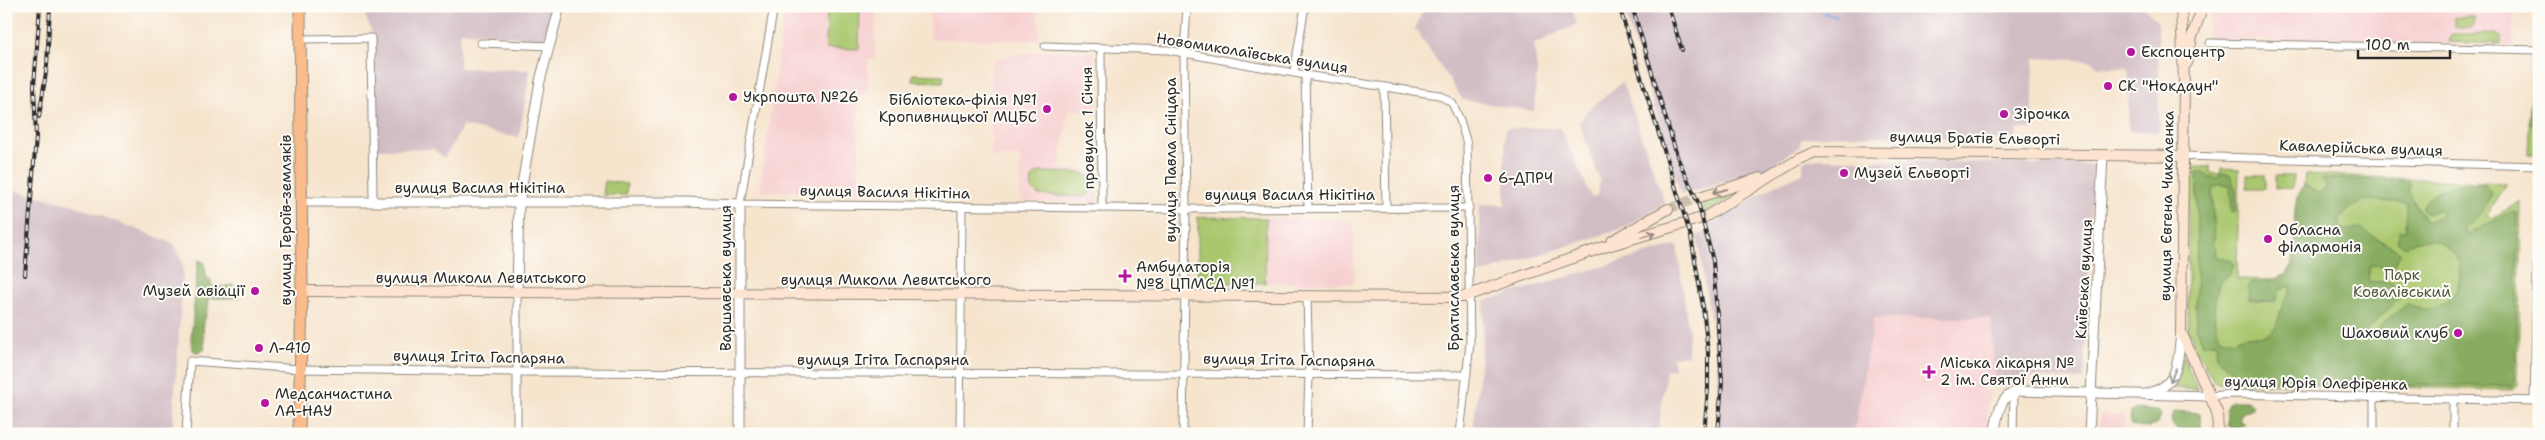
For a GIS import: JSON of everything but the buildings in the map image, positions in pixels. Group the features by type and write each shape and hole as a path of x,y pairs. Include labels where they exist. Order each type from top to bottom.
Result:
{"main road":[{"name":"вулиця Героїв-земляків","path":"299,434 302,291 300,6"},
{"name":"вулиця Євгена Чикаленка","path":"2181,6 2184,81 2181,332 2217,412 2218,434"},
{"name":"вулиця Євгена Чикаленка","path":"2184,81 2192,37 2203,6"},
{"name":"вулиця Братів Ельворті","path":"1470,295 1601,248 1705,217 1807,155 1821,151 2182,156"},
{"name":"вулиця Братів Ельворті","path":"1699,197 1774,174"},
{"name":"вулиця Братів Ельворті","path":"1601,248 1668,209"},
{"name":"вулиця Миколи Левитського","path":"302,291 1456,298 1470,295"}],"street":[{"path":"517,434 519,202 540,81 560,6"},
{"name":"Варшавська вулиця","path":"740,434 740,204 774,6"},
{"name":"вулиця Павла Сніцара","path":"1182,434 1186,209 1184,54 1188,6"},
{"path":"1294,72 1304,6"},
{"path":"300,39 371,38 373,201"},
{"path":"481,43 549,46"},
{"path":"2210,43 2539,50"},
{"name":"Новомиколаївська вулиця","path":"1045,46 1168,50 1305,75 1439,95 1452,104"},
{"name":"провулок 1 Січня","path":"1101,48 1102,208"},
{"path":"1305,75 1308,208"},
{"path":"1384,88 1386,208"},
{"name":"Братиславська вулиця","path":"1452,104 1460,120 1467,144 1469,208 1470,295 1468,375 1460,434"},
{"name":"Київська вулиця","path":"2089,434 2103,156"},
{"name":"Кавалерійська вулиця","path":"2182,156 2539,166"},
{"path":"2536,401 2539,193"},
{"name":"вулиця Василя Нікітіна","path":"301,202 519,202 1186,209 1469,208"},
{"path":"960,434 962,207"},
{"path":"1306,297 1309,374 1307,434"},
{"name":"вулиця Євгена Чикаленка","path":"2138,396 2161,390 2170,382 2176,370 2181,332"},
{"name":"вулиця Ігіта Гаспаряна","path":"186,434 190,361 299,369 517,372 1468,375"},
{"path":"1994,434 2002,403 2014,392"},
{"path":"2013,434 2014,392"},
{"name":"вулиця Юрія Олефіренка","path":"2014,392 2138,396 2210,396 2230,394 2536,401"},
{"path":"2374,398 2374,434"},
{"path":"2453,434 2454,400"}],"shaded area":[{"path":"361,6 552,7 545,40 460,31 459,68 530,70 519,138 463,126 444,158 433,149 377,149 374,37"},
{"path":"785,6 876,6 875,59 868,59 868,91 858,97 859,192 760,191"},
{"path":"929,6 1037,6 1040,40 931,39"},
{"path":"1425,6 1571,6 1577,24 1534,44 1537,70 1534,111 1463,100 1415,29"},
{"path":"1623,6 2143,6 2158,23 2159,132 2132,132 2128,129 2129,73 2127,68 2098,67 2092,61 2034,58 2032,129 2017,129 2016,140 1836,135 1804,138 1800,141 1800,146 1762,172 1681,194"},
{"path":"2213,6 2513,6 2514,45 2205,39"},
{"path":"1045,50 1094,52 1096,113 1069,109 1059,169 1097,171 1098,204 1020,201 1020,157 991,157 991,66 994,59"},
{"path":"1622,82 1665,203 1624,228 1479,274 1480,204 1505,205 1505,128 1560,128 1592,198 1598,194 1600,180 1579,122 1587,111"},
{"path":"1808,159 2093,165 2084,380 2021,376 1994,378 1991,318 1873,318 1854,434 1717,434 1717,359 1697,236 1709,230 1707,225 1720,221 1720,217 1778,184 1803,173 1803,162"},
{"path":"6,188 73,205 173,243 182,261 183,272 172,434 6,434"},
{"path":"1266,218 1354,220 1354,283 1265,283"},
{"path":"1677,245 1689,335 1688,355 1673,357 1674,369 1666,370 1658,434 1473,434 1483,336 1484,301"},
{"name":"Міська лікарня № 2 ім. Святої Анни","path":"1872,318 1991,318 1994,378 1982,378 1983,391 1990,391 1986,434 1854,434"},
{"path":"2100,414 2125,415 2124,434 2099,434"}],"green space":[{"path":"827,6 860,6 859,49 826,48"},
{"path":"2454,17 2475,17 2472,27 2454,27"},
{"path":"2453,34 2496,34 2501,37 2501,44 2449,42 2450,36"},
{"path":"2536,56 2539,57 2539,124 2533,125 2529,122 2531,62"},
{"path":"2532,57 2539,57 2539,154 2528,154"},
{"path":"913,74 944,75 943,82 912,81"},
{"name":"Парк Ковалівський","path":"2188,167 2210,167 2210,173 2220,174 2221,168 2239,169 2237,279 2293,280 2305,174 2506,183 2488,214 2492,218 2521,201 2518,385 2513,390 2215,383 2192,343 2192,334 2188,334"},
{"path":"1041,172 1083,173 1090,178 1092,189 1088,195 1083,197 1038,195 1032,189 1031,183 1034,176"},
{"name":"Парк Ковалівський","path":"2197,172 2204,172 2207,176 2219,178 2221,173 2230,174 2236,190 2236,212 2232,212 2230,186 2221,185 2214,188 2212,194 2215,257 2217,259 2231,259 2234,263 2230,274 2219,282 2215,304 2216,325 2221,338 2234,341 2245,336 2267,335 2276,324 2283,303 2290,293 2291,285 2279,291 2276,301 2258,302 2249,299 2248,288 2252,282 2268,282 2286,274 2291,266 2294,251 2296,201 2305,185 2318,193 2325,190 2326,185 2321,180 2324,178 2408,181 2411,183 2408,191 2426,222 2442,215 2440,209 2429,214 2425,213 2422,207 2434,193 2457,185 2484,184 2491,193 2487,206 2464,230 2467,235 2512,211 2518,213 2515,381 2512,386 2341,385 2237,379 2217,356 2216,342 2203,345 2196,326","holes":["2366,200 2407,203 2406,231 2400,231 2397,241 2406,246 2414,242 2427,240 2440,243 2453,252 2459,264 2460,277 2456,290 2448,300 2436,307 2423,308 2407,303 2359,346 2356,341 2401,297 2393,283 2368,281 2370,265 2393,267 2400,252 2361,229 2345,230 2340,226 2339,219 2358,203"]},
{"path":"2247,175 2265,175 2265,188 2247,188"},
{"path":"2275,176 2293,176 2293,189 2275,188"},
{"path":"605,181 627,184 626,195 603,195"},
{"path":"1743,188 1744,190 1704,214 1700,200"},
{"path":"1198,217 1266,218 1265,283 1198,283"},
{"path":"198,260 204,262 207,279 210,279 213,288 233,285 241,291 239,298 208,298 203,334 205,349 199,353 192,350 191,339"},
{"path":"2183,355 2197,390 2173,388 2179,377"},
{"path":"2248,401 2253,405 2251,409 2242,413 2239,419 2244,425 2234,428 2228,426 2226,409 2228,403"},
{"path":"2137,409 2158,411 2160,414 2157,424 2144,428 2130,424 2131,411"},
{"path":"2175,411 2200,413 2202,434 2176,429 2172,424 2171,417"}],"waterway":[{"path":"1823,13 1837,16"}],"tunnel":[{"path":"1668,209 1699,197"}],"railway":[{"path":"25,275 36,137 34,86 40,6"},
{"path":"39,117 47,66 50,6"},
{"path":"1619,6 1691,237 1703,307 1708,352 1708,389 1704,434"},
{"path":"1632,6 1678,159 1698,202 1713,261 1722,382 1718,434"},
{"path":"1668,6 1682,50"}],"place":[{"name":"Експоцентр","path":"2131,52"},
{"name":"СК \"Нокдаун\"","path":"2108,86"},
{"name":"Укрпошта №26","path":"733,97"},
{"name":"Бібліотека-філія №1 Кропивницької МЦБС","path":"1047,109"},
{"name":"Зірочка","path":"2004,114"},
{"name":"Музей Ельворті","path":"1844,173"},
{"name":"6-ДПРЧ","path":"1488,178"},
{"name":"Обласна філармонія","path":"2268,239"},
{"name":"Амбулаторія №8 ЦПМСД №1","path":"1125,276"},
{"name":"Музей авіації","path":"255,291"},
{"name":"Шаховий клуб","path":"2458,333"},
{"name":"Л-410","path":"259,348"},
{"name":"Міська лікарня № 2 ім. Святої Анни","path":"1929,372"},
{"name":"Медсанчастина ЛА-НАУ","path":"265,403"}]}
